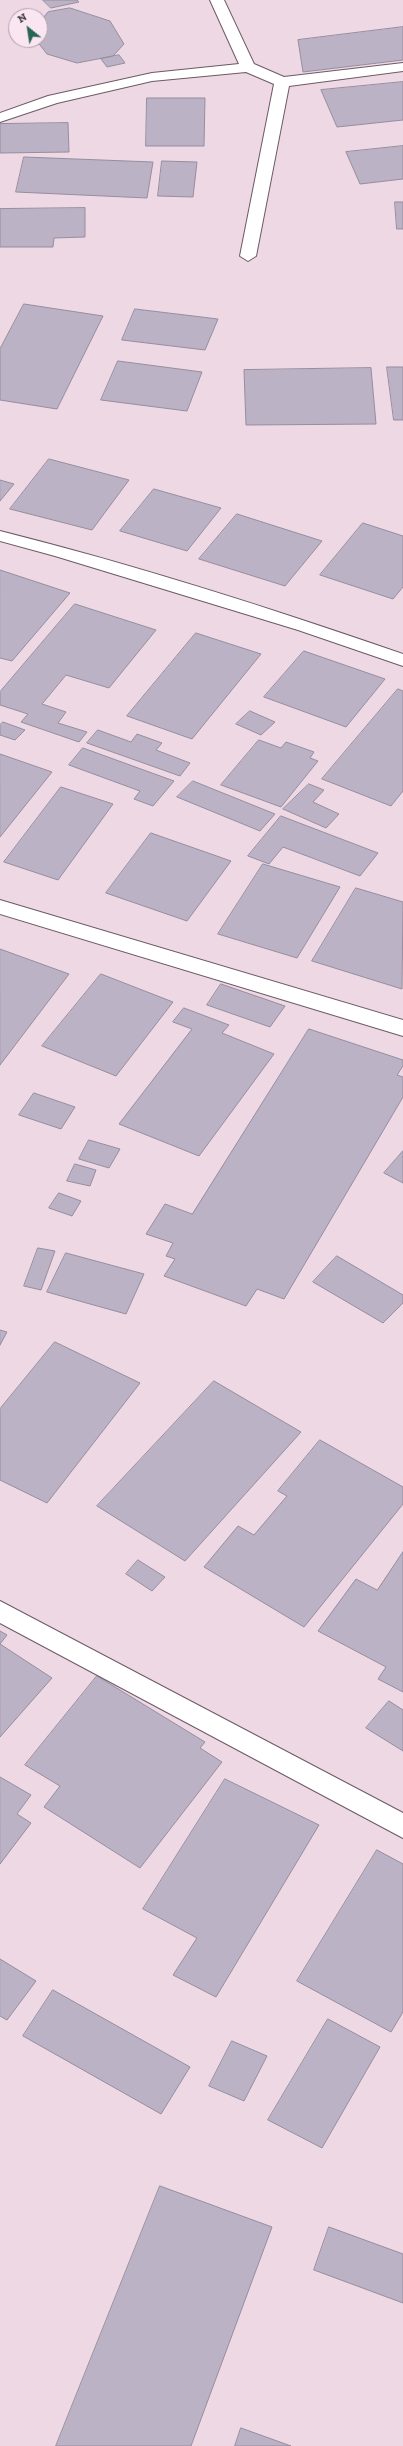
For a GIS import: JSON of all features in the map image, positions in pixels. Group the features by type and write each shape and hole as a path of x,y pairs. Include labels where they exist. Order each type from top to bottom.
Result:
{"street":[{"path":"217,0 248,67"},
{"path":"0,118 53,99 152,77 248,67 282,82 403,66"},
{"path":"248,256 282,82"},
{"path":"0,536 61,552 304,626 403,660"},
{"path":"0,907 403,1028"},
{"path":"0,1611 403,1826"}],"building":[{"path":"43,0 77,0 79,2 51,8"},
{"path":"70,8 110,21 124,44 113,56 77,63 47,54 42,48 48,48 48,12"},
{"path":"403,27 403,60 303,72 298,40"},
{"path":"119,55 125,63 107,67 101,59"},
{"path":"403,82 403,120 337,127 321,90"},
{"path":"147,98 205,98 204,146 146,146"},
{"path":"68,123 69,152 0,153 0,124"},
{"path":"403,146 403,179 360,184 346,152"},
{"path":"24,157 153,162 147,198 16,192"},
{"path":"162,161 197,162 193,197 158,196"},
{"path":"395,202 403,202 403,229 397,229"},
{"path":"85,208 85,237 54,238 53,247 0,247 0,209"},
{"path":"24,304 103,316 57,409 0,400 0,349"},
{"path":"135,309 218,319 205,350 122,340"},
{"path":"118,361 202,372 187,411 101,400"},
{"path":"387,367 403,367 403,420 394,420"},
{"path":"371,368 376,424 246,425 244,370"},
{"path":"49,459 129,480 92,530 10,509"},
{"path":"0,480 14,484 0,501"},
{"path":"154,489 221,508 187,551 120,531"},
{"path":"237,514 322,541 285,586 199,559"},
{"path":"363,523 403,536 403,587 393,599 320,575"},
{"path":"0,570 70,593 12,661 0,658"},
{"path":"75,604 156,630 109,688 66,675 42,704 66,712 58,723 87,732 79,742 21,722 28,714 0,705 0,692"},
{"path":"196,633 261,654 192,739 127,716"},
{"path":"304,651 385,679 346,727 264,697"},
{"path":"398,689 403,691 403,791 391,806 322,779"},
{"path":"250,711 275,722 261,735 236,724"},
{"path":"3,722 25,730 15,740 0,735 0,725"},
{"path":"98,730 131,742 137,734 162,743 156,750 190,763 180,776 87,743"},
{"path":"259,740 281,748 286,742 314,752 310,758 318,761 281,807 221,785"},
{"path":"83,748 174,781 153,806 134,799 140,791 69,765"},
{"path":"0,754 52,772 0,837"},
{"path":"193,781 275,814 260,831 177,797"},
{"path":"309,784 324,790 313,802 339,814 326,828 283,809"},
{"path":"61,787 113,804 58,880 4,862"},
{"path":"281,816 378,853 360,876 283,847 269,864 248,856"},
{"path":"151,833 231,861 187,921 106,893"},
{"path":"263,864 340,887 297,958 218,934"},
{"path":"356,888 403,902 402,989 312,961"},
{"path":"0,949 69,974 0,1065"},
{"path":"101,974 173,1002 116,1076 42,1046"},
{"path":"221,984 285,1006 270,1027 207,1005"},
{"path":"184,1008 229,1025 222,1033 274,1054 199,1156 119,1124 192,1029 173,1022"},
{"path":"309,1029 403,1060 403,1066 397,1075 403,1077 403,1097 284,1299 257,1289 246,1306 164,1276 175,1259 166,1256 173,1243 146,1234 165,1204 192,1214"},
{"path":"34,1093 75,1107 61,1129 19,1115"},
{"path":"89,1140 120,1149 109,1168 79,1159"},
{"path":"403,1151 403,1183 384,1173"},
{"path":"75,1164 96,1170 90,1186 67,1181"},
{"path":"59,1193 81,1201 72,1216 49,1208"},
{"path":"38,1248 55,1251 41,1290 24,1286"},
{"path":"66,1253 144,1274 126,1314 47,1292"},
{"path":"337,1256 403,1295 403,1303 383,1323 313,1282"},
{"path":"0,1330 7,1332 0,1345"},
{"path":"55,1342 140,1383 47,1503 0,1480 0,1409"},
{"path":"214,1381 301,1432 185,1561 97,1506"},
{"path":"320,1440 403,1487 403,1504 304,1627 204,1567 238,1526 254,1535 287,1496 278,1491"},
{"path":"403,1552 403,1692 378,1679 386,1667 318,1631 356,1579 377,1590"},
{"path":"138,1560 165,1577 152,1591 126,1574"},
{"path":"0,1631 7,1635 0,1644"},
{"path":"0,1644 52,1678 0,1737"},
{"path":"97,1676 205,1742 200,1748 222,1762 140,1868 44,1807 60,1786 25,1765"},
{"path":"389,1701 403,1710 403,1751 366,1728"},
{"path":"0,1777 31,1795 17,1814 31,1823 0,1864"},
{"path":"225,1779 319,1825 216,1997 173,1975 197,1938 143,1909"},
{"path":"377,1850 403,1864 403,2012 391,2032 297,1981"},
{"path":"0,1959 36,1981 7,2020 0,2016"},
{"path":"53,1990 190,2067 161,2114 23,2036"},
{"path":"328,2019 380,2047 322,2148 268,2120"},
{"path":"232,2041 267,2056 244,2101 209,2086"},
{"path":"160,2186 272,2227 191,2446 56,2446"},
{"path":"329,2227 403,2254 403,2303 314,2270"},
{"path":"241,2428 291,2446 235,2446"}]}
